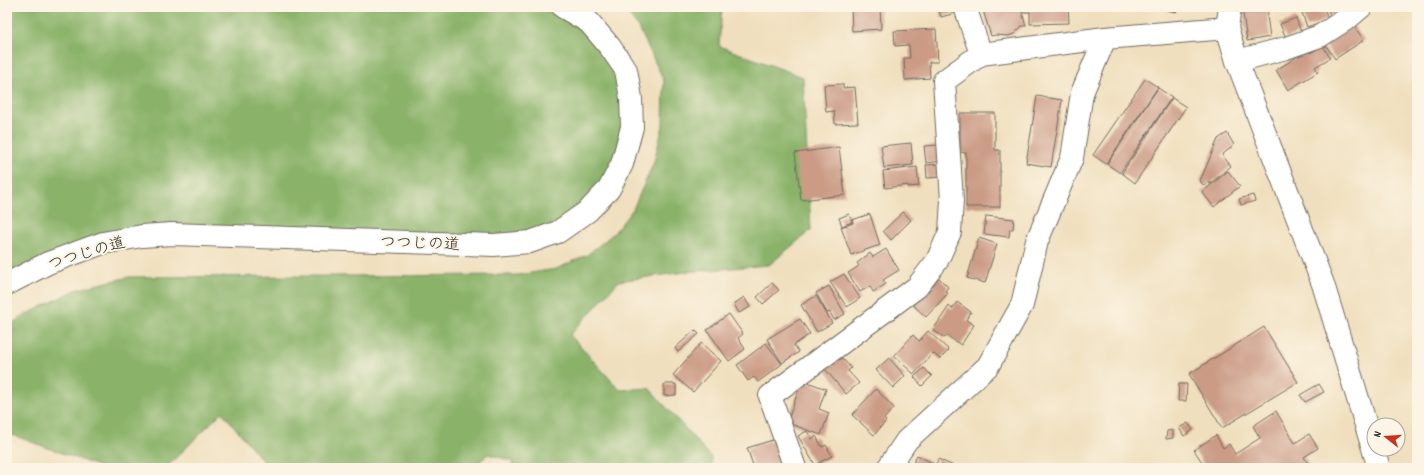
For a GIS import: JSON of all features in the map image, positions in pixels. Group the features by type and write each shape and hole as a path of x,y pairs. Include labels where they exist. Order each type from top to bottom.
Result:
{"street":[{"name":"つつじの道","path":"7,284 48,263 103,243 142,236 172,234 494,245 530,242 558,232 588,211 609,189 622,164 632,127 631,98 626,70 610,47 589,22 563,7"},
{"path":"965,7 981,54"},
{"path":"1237,61 1286,48 1320,36 1348,18 1361,7"},
{"path":"795,468 770,396 917,287 937,261 950,232 952,200 944,81 981,54 1105,38 1228,17 1237,61 1323,284 1379,468"},
{"path":"888,468 907,440 988,366 1022,305 1037,241 1072,158 1082,93 1105,38"}],"green space":[{"path":"7,7 563,7 589,22 631,98 609,189 530,242 142,236 7,284"},
{"path":"622,7 722,7 719,46 803,77 811,230 769,265 685,272 619,281 570,335 620,390 649,388 711,457 712,468 511,468 513,461 488,454 473,468 269,468 222,412 166,468 103,468 7,433 7,327 21,317 78,289 129,277 518,275 556,269 587,255 614,233 633,209 654,162 663,125 664,81 639,28"}],"building":[{"path":"851,7 880,7 881,29 852,31"},
{"path":"938,7 954,7 956,13 941,17"},
{"path":"982,7 1068,7 1069,23 1030,24 1030,12 1022,12 1026,26 1022,26 1014,34 1008,36 991,36"},
{"path":"1154,7 1180,7 1176,12"},
{"path":"1242,7 1267,7 1270,37 1247,41"},
{"path":"1300,7 1324,7 1328,19 1307,27"},
{"path":"1327,7 1336,7 1340,16 1332,20"},
{"path":"1296,18 1301,32 1286,38 1280,24"},
{"path":"1353,25 1364,40 1335,59 1325,44"},
{"path":"936,29 938,62 929,62 930,78 905,80 904,58 910,58 909,45 895,46 894,31"},
{"path":"1323,46 1330,58 1315,67 1318,72 1288,90 1276,70 1308,50 1310,53"},
{"path":"1145,79 1158,87 1106,164 1093,155"},
{"path":"843,84 843,88 855,87 858,123 835,124 834,111 826,112 824,85"},
{"path":"1158,88 1172,97 1120,173 1107,164"},
{"path":"1037,96 1062,100 1051,167 1026,163"},
{"path":"1172,98 1186,107 1135,183 1122,173"},
{"path":"960,113 995,113 995,150 1000,150 1000,207 966,207 966,153 960,152"},
{"path":"1227,133 1234,145 1222,155 1231,166 1210,184 1209,182 1204,186 1200,181 1218,139"},
{"path":"911,143 913,165 884,168 881,146"},
{"path":"940,145 942,161 926,163 924,146"},
{"path":"839,147 845,195 801,200 795,153"},
{"path":"942,164 943,177 927,178 926,165"},
{"path":"917,167 919,186 908,187 908,185 885,188 883,171"},
{"path":"1228,171 1240,186 1214,207 1202,192"},
{"path":"1253,195 1255,201 1241,205 1239,199"},
{"path":"903,212 911,220 891,240 883,231"},
{"path":"849,214 852,222 842,226 839,218"},
{"path":"870,214 880,245 851,255 841,227 853,223 852,220"},
{"path":"986,216 1014,219 1013,229 1010,229 1009,237 984,234"},
{"path":"979,238 997,244 985,283 967,278"},
{"path":"886,249 899,270 883,280 886,284 873,292 870,286 860,292 848,273 859,266 857,263 870,253 873,257"},
{"path":"844,274 860,298 847,307 830,282"},
{"path":"938,277 948,287 945,291 948,293 926,317 913,305"},
{"path":"772,283 779,290 763,304 757,297"},
{"path":"829,286 845,314 834,320 830,312 827,313 816,293"},
{"path":"816,296 832,323 817,332 801,305"},
{"path":"744,297 750,307 739,313 734,304"},
{"path":"957,302 971,312 966,320 974,325 961,345 946,335 945,338 933,330 949,306 952,309"},
{"path":"729,314 743,334 738,338 745,349 729,361 707,330"},
{"path":"800,319 810,334 794,345 799,352 782,363 767,339"},
{"path":"1264,327 1298,382 1222,428 1189,374"},
{"path":"695,330 699,334 678,352 675,348"},
{"path":"928,331 949,350 940,359 933,353 914,374 894,356 913,335 919,341"},
{"path":"701,343 721,361 693,392 673,375"},
{"path":"766,343 782,364 758,382 754,377 748,381 737,365"},
{"path":"837,358 840,360 842,358 851,368 848,371 859,383 846,394 825,369"},
{"path":"889,358 905,376 893,388 876,370"},
{"path":"924,368 932,376 922,386 914,377"},
{"path":"802,380 826,389 819,409 829,413 821,435 791,424 793,422 788,420"},
{"path":"664,384 676,384 676,395 664,396"},
{"path":"1179,384 1187,384 1186,401 1178,401"},
{"path":"1319,384 1324,392 1305,402 1300,395"},
{"path":"876,389 894,408 884,419 886,421 874,435 852,415"},
{"path":"1276,411 1295,443 1309,434 1318,448 1304,457 1311,468 1206,468 1194,450 1216,435 1223,448 1229,444 1235,454 1260,438 1253,426"},
{"path":"1188,423 1193,430 1184,436 1179,428"},
{"path":"1173,430 1173,438 1166,439 1167,431"},
{"path":"807,431 812,439 816,436 822,447 826,445 832,456 815,465 798,436"},
{"path":"779,438 786,468 754,468 747,448"},
{"path":"917,455 936,465 938,459 958,468 911,468"}]}
